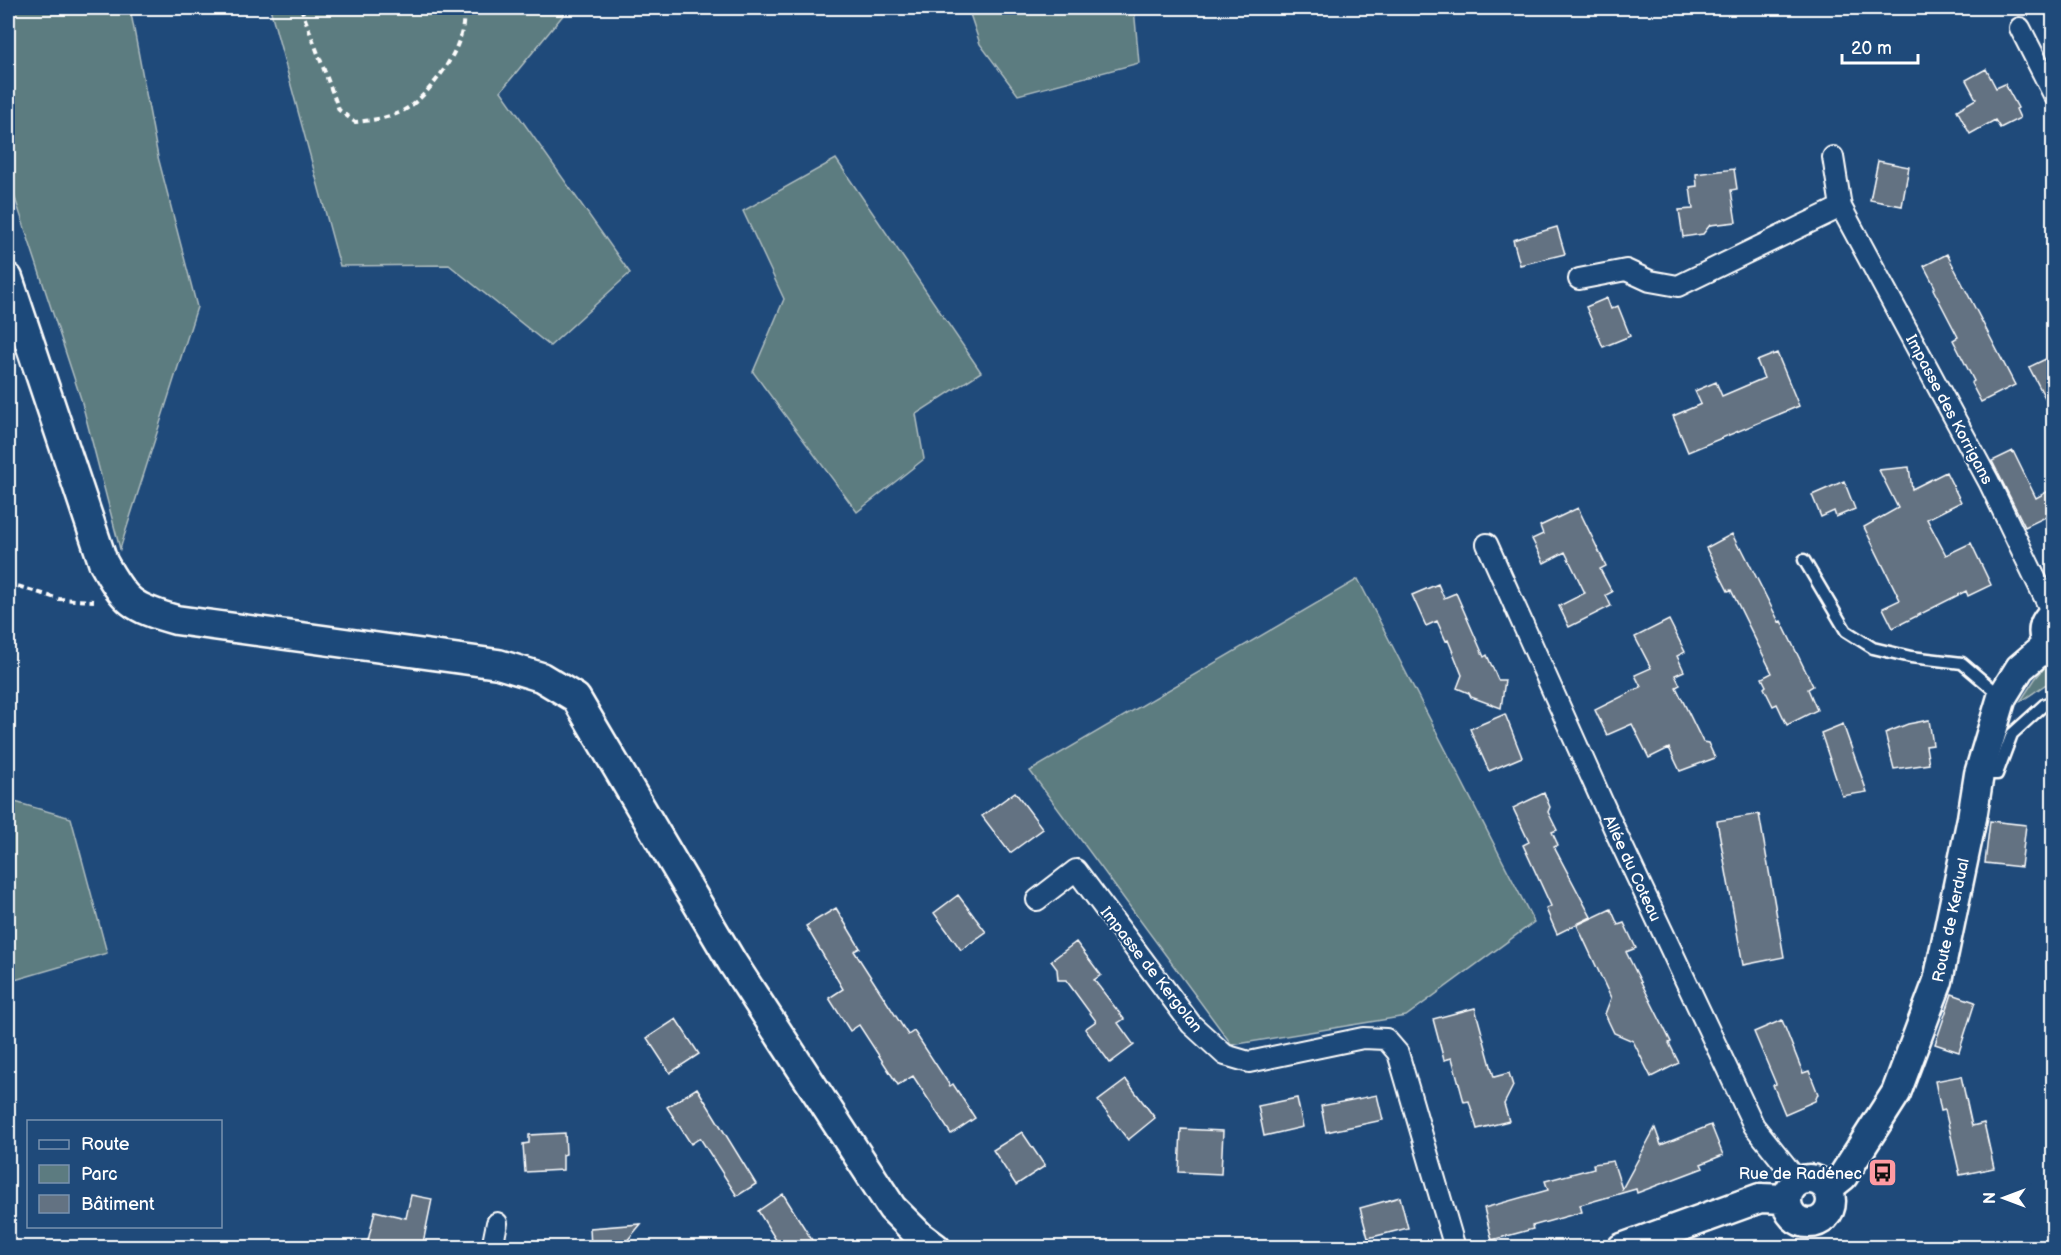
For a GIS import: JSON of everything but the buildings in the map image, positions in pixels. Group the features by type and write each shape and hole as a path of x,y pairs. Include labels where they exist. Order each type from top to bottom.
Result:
{"street":[{"path":"2020,28 2054,95"},
{"name":"Impasse des Korrigans","path":"1833,157 1841,207 1989,482 2053,613"},
{"path":"1579,279 1626,270 1650,281 1678,286 1841,207"},
{"path":"8,278 103,562 123,596 147,613 176,620 498,664 541,677 576,698 732,962 892,1208 920,1236 936,1248"},
{"name":"Allée du Coteau","path":"1487,544 1618,837 1754,1126 1793,1190"},
{"name":"Route de Kerdual","path":"1828,1188 1843,1176 1896,1093 1938,981 1979,774 2002,697 2020,668 2050,648 2043,632 2044,625 2053,613"},
{"name":"Impasse de Kergolan","path":"1037,900 1076,870 1191,1024 1225,1055 1249,1062 1363,1038 1386,1040 1398,1053 1455,1248"},
{"path":"1622,1248 1760,1198 1793,1190 1811,1179 1817,1180 1828,1188 1832,1201 1828,1214 1800,1235 1791,1214 1793,1190"},
{"path":"492,1248 497,1223"}],"lane":[{"path":"1804,560 1845,631 1873,648 1911,657 1962,663 2002,697"},
{"path":"1979,774 1996,774 2012,734 2045,704 2054,701"}],"path":[{"path":"301,8 339,110 355,122 381,120 409,107 433,85 454,53 464,16 462,8"},
{"path":"8,583 59,599 95,601 123,596"}],"green space":[{"path":"8,8 130,8 158,157 197,307 120,549 81,399 8,177"},
{"path":"270,8 569,8 501,91 630,273 550,346 449,265 340,266"},
{"path":"968,8 1134,8 1139,63 1018,95 980,44"},
{"path":"836,159 981,372 916,414 924,459 857,512 753,372 784,299 743,211"},
{"path":"1358,579 1534,922 1406,1016 1232,1045 1030,771"},
{"path":"2053,658 2053,682 2020,702 2035,679"},
{"path":"8,800 71,818 107,953 8,982"}],"place":[{"name":"Rue de Radénec","path":"1883,1173"}]}
